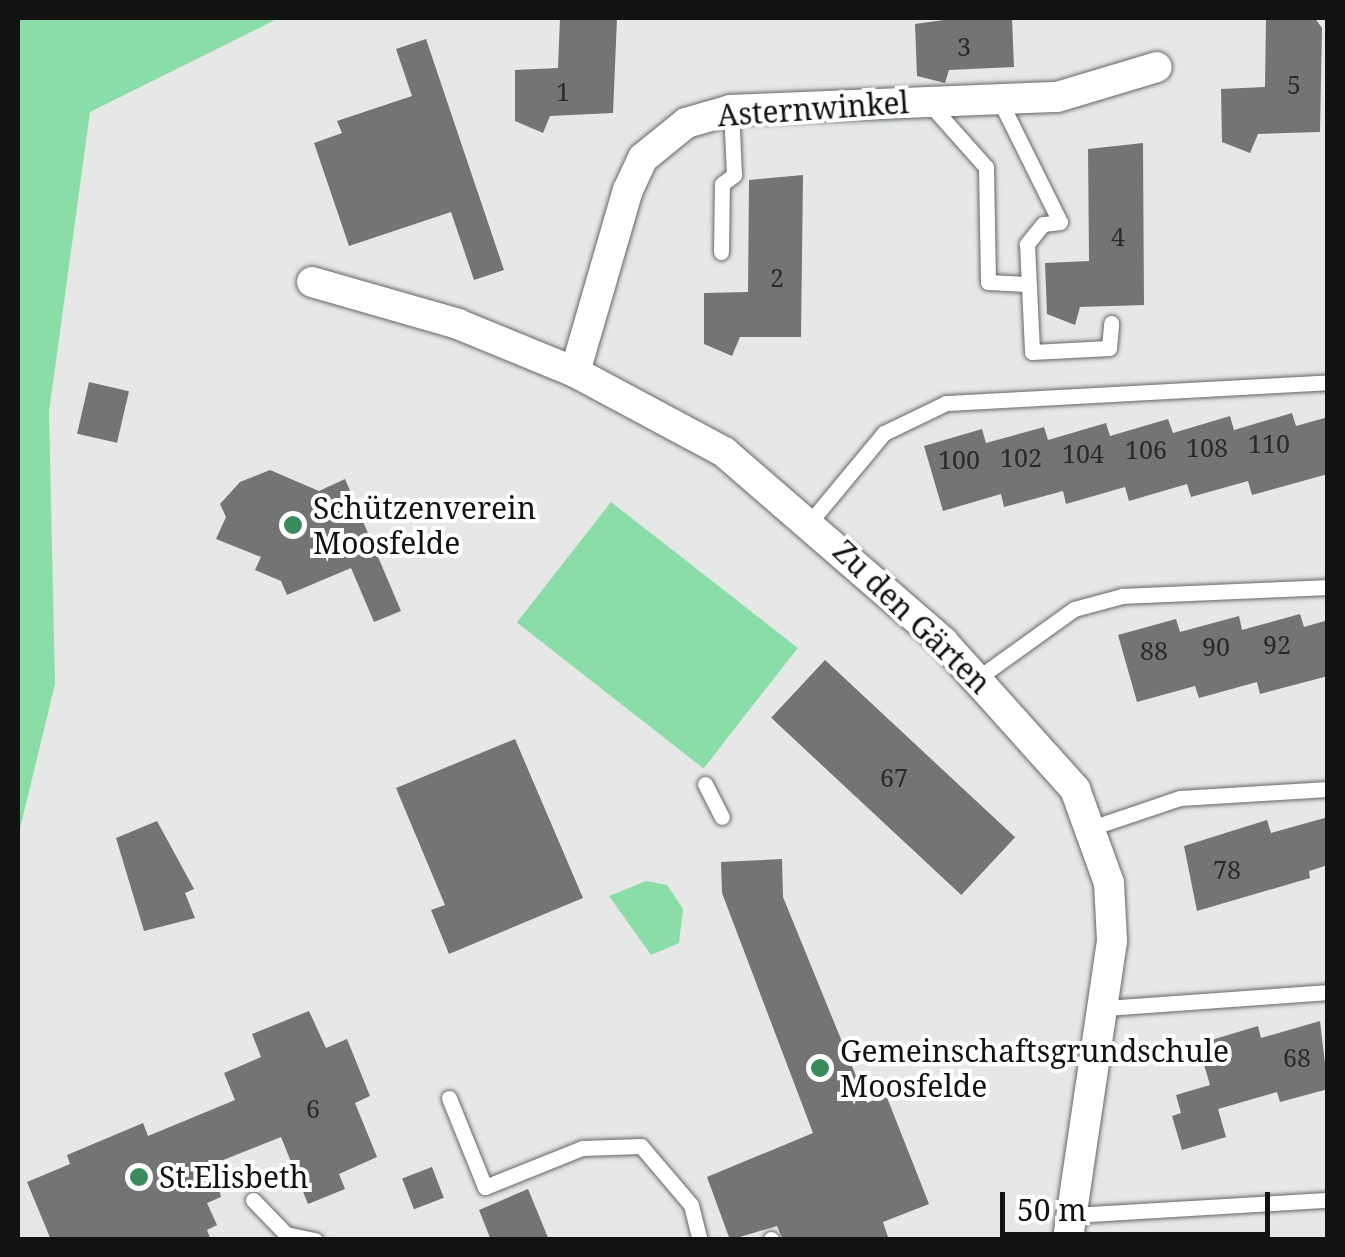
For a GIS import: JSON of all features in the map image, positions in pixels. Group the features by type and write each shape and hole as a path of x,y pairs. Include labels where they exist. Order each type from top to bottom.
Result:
{"street":[{"name":"Asternwinkel","path":"575,372 643,158 686,123 731,110 1090,92 1157,68"},
{"name":"Zu den Gärten","path":"312,282 409,306 575,372 724,452 810,522 978,678 1074,789 1094,827 1108,883 1106,1008 1070,1227"}],"lane":[{"path":"1000,99 1060,222 1043,224 1027,244 1032,352 1109,348 1110,323"},
{"path":"927,102 986,167 988,282 1027,284"},
{"path":"721,252 722,184 734,175 731,110"},
{"path":"810,522 884,433 946,403 1328,382"},
{"path":"978,678 1074,609 1122,596 1328,587"},
{"path":"706,784 722,817"},
{"path":"1094,827 1180,798 1328,789"},
{"path":"1106,1008 1328,992"},
{"path":"448,1098 485,1186 582,1148 641,1146 690,1205 700,1240"},
{"path":"253,1200 286,1234 315,1240"},
{"path":"1070,1227 1328,1200"}],"green space":[{"path":"18,18 279,18 90,112 49,412 55,684 18,837"},
{"path":"611,502 798,648 704,768 517,623"},
{"path":"646,881 667,885 683,909 679,943 651,955 609,896"}],"building":[{"path":"560,18 617,18 613,113 550,116 543,133 515,121 515,70 558,68"},
{"path":"958,18 1012,18 1014,67 949,70 945,83 917,76 915,24"},
{"path":"1266,18 1315,18 1322,28 1320,132 1258,134 1250,153 1222,142 1221,89 1265,87"},
{"path":"426,39 504,270 474,280 451,212 349,246 314,143 342,133 337,121 412,96 396,49"},
{"path":"1143,143 1144,305 1080,307 1075,325 1047,314 1045,263 1089,261 1088,149"},
{"path":"803,175 801,337 740,337 732,356 704,344 704,293 748,292 749,180"},
{"path":"89,382 129,391 117,443 77,434"},
{"path":"1292,413 1296,426 1328,417 1328,474 1252,495 1248,481 1191,497 1187,484 1129,501 1125,487 1066,504 1063,491 1004,507 1001,494 943,511 924,446 982,429 986,443 1044,427 1048,440 1106,423 1110,436 1168,419 1173,433 1230,416 1234,430"},
{"path":"270,470 319,491 345,479 401,611 374,622 351,568 287,595 281,581 255,570 261,557 216,539 226,517 220,504 240,482"},
{"path":"1300,614 1304,627 1328,620 1328,676 1260,694 1257,682 1199,698 1195,686 1137,702 1118,635 1176,619 1180,632 1239,616 1242,630"},
{"path":"825,660 1015,837 961,895 771,718"},
{"path":"515,739 583,898 449,954 431,910 445,905 396,788"},
{"path":"1328,817 1328,865 1309,871 1310,878 1197,911 1184,846 1267,820 1271,833"},
{"path":"157,821 194,889 185,893 195,918 144,931 116,838"},
{"name":"Gemeinschaftsgrundschule Moosfelde","path":"782,859 783,897 867,1103 886,1095 929,1204 883,1222 889,1240 783,1240 777,1226 730,1240 707,1177 813,1133 722,893 721,862"},
{"path":"309,1011 326,1048 347,1039 370,1096 355,1103 377,1157 339,1174 345,1189 308,1204 281,1137 213,1164 221,1197 207,1203 217,1225 207,1230 211,1240 51,1240 27,1182 70,1164 67,1155 143,1123 148,1136 235,1100 224,1073 261,1057 252,1034"},
{"path":"1320,1021 1328,1089 1280,1102 1277,1092 1218,1109 1226,1137 1182,1150 1172,1116 1181,1113 1176,1095 1210,1085 1198,1044 1258,1026 1261,1038"},
{"path":"432,1167 444,1198 414,1209 402,1178"},
{"path":"528,1189 549,1240 491,1240 479,1210"}],"place":[{"name":"Schützenverein Moosfelde","path":"293,525"},
{"name":"Gemeinschaftsgrundschule Moosfelde","path":"820,1068"},
{"name":"St.Elisbeth","path":"139,1177"}]}
